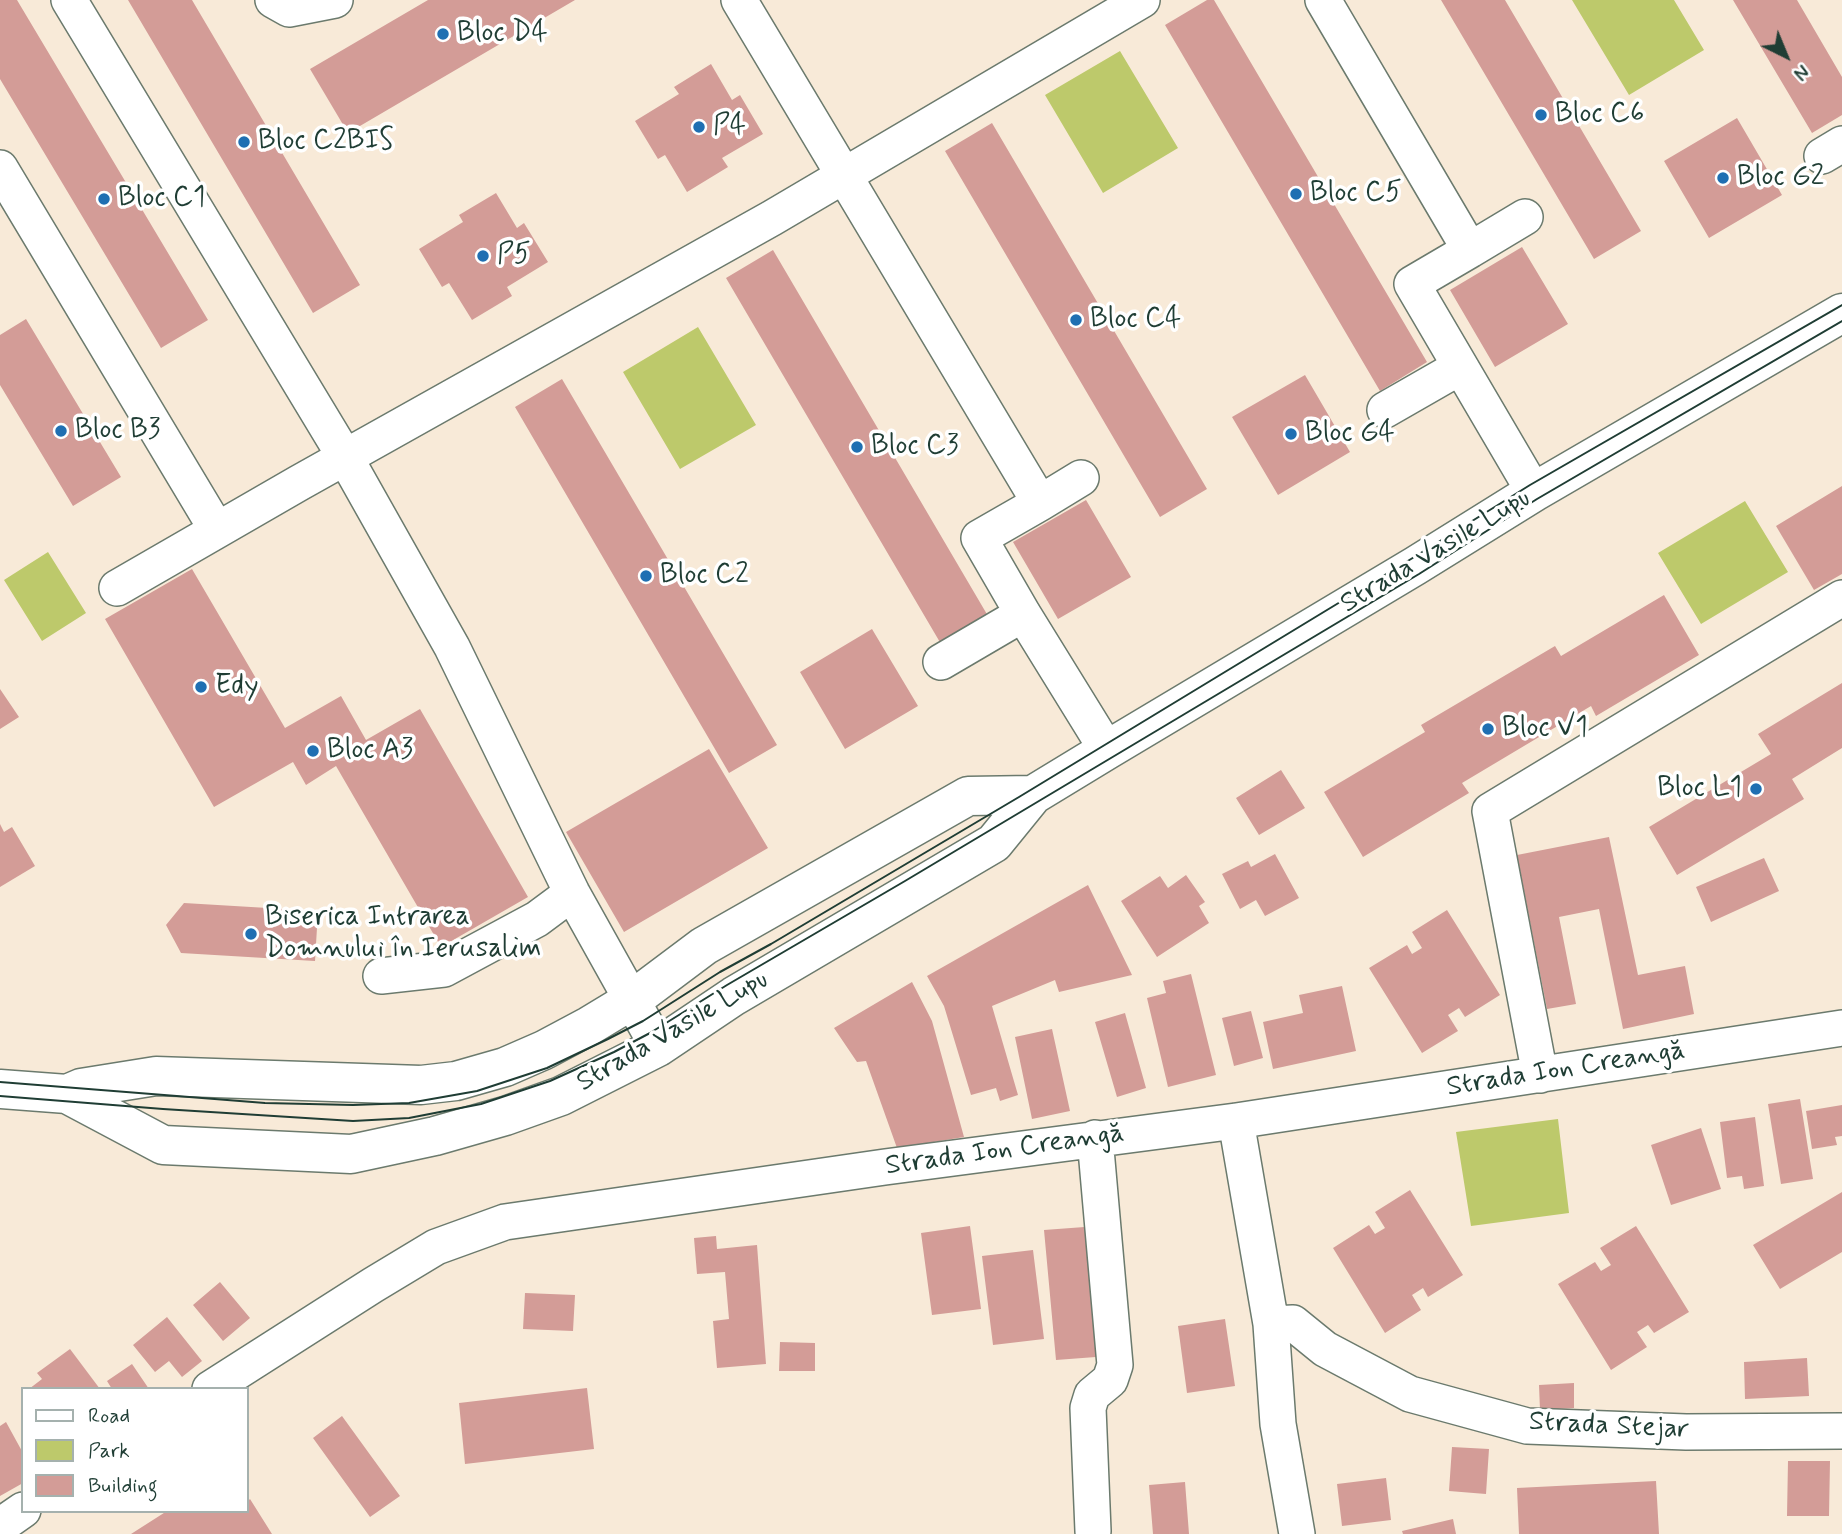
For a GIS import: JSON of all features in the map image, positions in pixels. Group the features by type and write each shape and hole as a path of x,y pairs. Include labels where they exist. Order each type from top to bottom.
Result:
{"main road":[{"name":"Strada Vasile Lupu","path":"0,1089 67,1094 163,1144 351,1154 435,1136 505,1116 561,1096 658,1047 734,996 994,844 1033,795 1534,492 1842,313"},
{"name":"Strada Vasile Lupu","path":"67,1094 81,1088 156,1076 421,1085 456,1081 505,1067 589,1026 632,1000 704,946 968,796 1033,795"}],"street":[{"path":"69,0 345,457 452,647 572,893 658,1047"},
{"path":"273,0 289,9 335,0"},
{"path":"739,0 1040,503"},
{"path":"117,588 844,176 1142,0"},
{"path":"1323,0 1470,250"},
{"path":"0,168 217,530"},
{"path":"1525,218 1412,284 1534,492"},
{"path":"1385,410 1460,367"},
{"path":"1081,478 979,538 1107,750"},
{"path":"1540,1075 1490,811 1842,598"},
{"path":"940,662 1023,614"},
{"path":"381,976 444,969 537,919 572,893"},
{"name":"Strada Ion Creangă","path":"213,1387 436,1247 505,1222 1096,1138 1236,1121 1842,1028"},
{"path":"1236,1121 1271,1324 1278,1424 1297,1534"},
{"path":"1093,1531 1088,1408 1092,1395 1110,1380 1115,1365 1096,1138"},
{"name":"Strada Stejar","path":"1271,1324 1293,1323 1325,1349 1410,1394 1527,1426 1686,1432 1842,1431"},
{"path":"0,1526 21,1511"}],"green space":[{"path":"1572,0 1674,0 1704,50 1629,95"},
{"path":"1120,51 1178,148 1103,193 1045,95"},
{"path":"698,327 756,425 680,469 623,372"},
{"path":"1745,501 1788,572 1701,624 1658,553"},
{"path":"48,552 86,613 42,641 4,580"},
{"path":"1558,1119 1569,1213 1471,1226 1456,1132"}],"building":[{"name":"Bloc C1","path":"0,0 17,0 208,320 161,348 0,79"},
{"name":"Bloc C2BIS","path":"128,0 192,0 360,285 313,313"},
{"name":"Bloc D4","path":"428,0 575,0 348,133 310,69"},
{"name":"Bloc C5","path":"1207,0 1214,0 1427,362 1380,391 1165,25"},
{"name":"Bloc C6","path":"1441,0 1505,0 1641,231 1594,259"},
{"path":"1733,0 1797,0 1842,77 1842,115 1812,133"},
{"name":"P4","path":"711,64 732,100 740,95 763,134 722,158 728,167 687,192 665,155 658,159 635,121 679,94 674,87"},
{"name":"Bloc G2","path":"1737,118 1782,195 1709,238 1664,161"},
{"name":"Bloc C4","path":"992,123 1207,489 1160,517 945,151"},
{"name":"P5","path":"496,193 517,228 524,223 548,262 507,287 512,296 472,320 449,283 442,287 419,249 463,222 459,215"},
{"path":"1522,247 1568,324 1495,367 1450,290"},
{"name":"Bloc C3","path":"773,250 988,616 941,644 726,278"},
{"name":"Bloc B3","path":"26,319 121,477 73,506 0,385 0,335"},
{"name":"Bloc G4","path":"1305,375 1350,452 1278,495 1232,417"},
{"name":"Bloc C2","path":"562,379 777,745 729,773 515,407"},
{"path":"1842,486 1842,574 1814,590 1776,526"},
{"path":"1086,500 1131,577 1058,619 1013,542"},
{"name":"Bloc A3","path":"192,569 285,728 341,696 366,740 420,709 528,897 441,947 336,766 306,785 293,762 214,807 105,619"},
{"name":"Bloc V1","path":"1664,595 1699,655 1596,716 1591,706 1462,783 1469,793 1363,857 1324,792 1425,732 1421,725 1555,646 1561,656"},
{"path":"872,629 918,706 845,749 800,672"},
{"name":"Bloc L1","path":"1842,683 1842,748 1792,779 1804,799 1677,875 1649,827 1771,754 1758,734"},
{"path":"0,689 19,717 0,729"},
{"path":"709,749 768,848 624,932 566,832"},
{"path":"1281,770 1305,808 1259,835 1236,798"},
{"path":"0,824 4,832 12,827 35,866 0,887"},
{"path":"1609,837 1638,975 1685,966 1694,1014 1623,1029 1599,909 1559,917 1576,1004 1547,1009 1517,855"},
{"path":"1275,854 1299,898 1265,916 1256,900 1240,909 1222,874 1248,861 1251,867"},
{"path":"1764,858 1779,891 1711,922 1696,887"},
{"path":"1186,875 1205,902 1199,906 1209,923 1157,957 1121,901 1160,876 1168,888"},
{"path":"1088,885 1132,975 1059,992 1055,980 992,1006 1018,1095 1000,1101 996,1088 971,1095 944,1006 927,976"},
{"name":"Biserica Intrarea Domnului în Ierusalim","path":"184,903 318,911 315,961 181,953 166,925"},
{"path":"1447,910 1500,995 1465,1017 1459,1008 1448,1015 1458,1031 1422,1053 1369,968 1407,945 1412,954 1422,948 1412,932"},
{"path":"1191,974 1216,1075 1168,1087 1147,998 1166,993 1163,981"},
{"path":"912,982 932,1021 964,1137 897,1148 866,1061 857,1062 834,1028"},
{"path":"1342,986 1356,1051 1273,1069 1263,1022 1303,1013 1299,995"},
{"path":"1251,1011 1263,1058 1234,1066 1222,1018"},
{"path":"1125,1013 1146,1088 1117,1097 1095,1022"},
{"path":"1052,1029 1070,1111 1032,1119 1015,1037"},
{"path":"1800,1099 1813,1179 1781,1184 1768,1104"},
{"path":"1842,1105 1842,1136 1835,1137 1837,1145 1812,1149 1806,1111"},
{"path":"1755,1117 1764,1186 1744,1189 1742,1176 1727,1178 1720,1122"},
{"path":"1701,1128 1721,1189 1671,1205 1651,1145"},
{"path":"1410,1190 1463,1275 1428,1297 1423,1288 1412,1295 1421,1310 1385,1333 1333,1248 1369,1225 1375,1234 1385,1228 1375,1212"},
{"path":"1842,1192 1842,1252 1780,1289 1753,1245"},
{"path":"970,1226 981,1309 932,1315 921,1233"},
{"path":"1098,1226 1109,1356 1056,1360 1044,1230"},
{"path":"1636,1226 1689,1312 1654,1333 1648,1325 1637,1332 1647,1347 1611,1370 1558,1284 1595,1262 1601,1271 1611,1265 1600,1248"},
{"path":"716,1236 717,1249 757,1245 766,1364 717,1368 713,1321 729,1319 725,1272 697,1274 694,1238"},
{"path":"1033,1250 1044,1339 993,1345 982,1256"},
{"path":"220,1282 250,1318 223,1341 193,1305"},
{"path":"525,1293 575,1295 573,1331 523,1329"},
{"path":"167,1317 202,1361 182,1377 169,1361 155,1372 133,1345"},
{"path":"1225,1319 1235,1386 1187,1393 1178,1326"},
{"path":"780,1342 815,1343 815,1371 779,1371"},
{"path":"70,1349 98,1387 32,1387 42,1379 37,1373"},
{"path":"1807,1358 1809,1396 1745,1399 1744,1362"},
{"path":"132,1364 148,1387 111,1387 107,1381"},
{"path":"1574,1383 1574,1408 1540,1410 1539,1385"},
{"path":"587,1388 594,1449 465,1464 459,1403"},
{"path":"342,1416 400,1496 370,1517 313,1438"},
{"path":"6,1422 21,1449 21,1484 0,1496 0,1426"},
{"path":"1452,1447 1489,1449 1486,1494 1449,1491"},
{"path":"1788,1461 1830,1461 1829,1516 1787,1516"},
{"path":"1386,1478 1391,1520 1342,1526 1337,1484"},
{"path":"1656,1481 1659,1534 1519,1534 1517,1488"},
{"path":"1185,1482 1189,1534 1153,1534 1149,1485"},
{"path":"250,1499 272,1534 131,1534 164,1513 248,1513"},
{"path":"1453,1519 1456,1534 1403,1534 1402,1531"}],"tram line":[{"path":"0,1082 265,1103 353,1105 409,1103 477,1091 547,1068 643,1021 720,972 1019,797 1530,485 1842,305"},
{"path":"0,1096 353,1121 409,1118 481,1104 550,1081 650,1033 1419,574 1537,499 1842,321"}],"place":[{"name":"Bloc D4","path":"443,34"},
{"name":"Bloc C6","path":"1541,115"},
{"name":"P4","path":"699,127"},
{"name":"Bloc C2BIS","path":"244,142"},
{"name":"Bloc G2","path":"1723,178"},
{"name":"Bloc C5","path":"1296,194"},
{"name":"Bloc C1","path":"104,199"},
{"name":"P5","path":"483,256"},
{"name":"Bloc C4","path":"1076,320"},
{"name":"Bloc B3","path":"61,431"},
{"name":"Bloc G4","path":"1291,434"},
{"name":"Bloc C3","path":"857,447"},
{"name":"Bloc C2","path":"646,576"},
{"name":"Edy","path":"201,687"},
{"name":"Bloc V1","path":"1488,729"},
{"name":"Bloc A3","path":"313,751"},
{"name":"Bloc L1","path":"1756,789"},
{"name":"Biserica Intrarea Domnului în Ierusalim","path":"251,934"}]}
